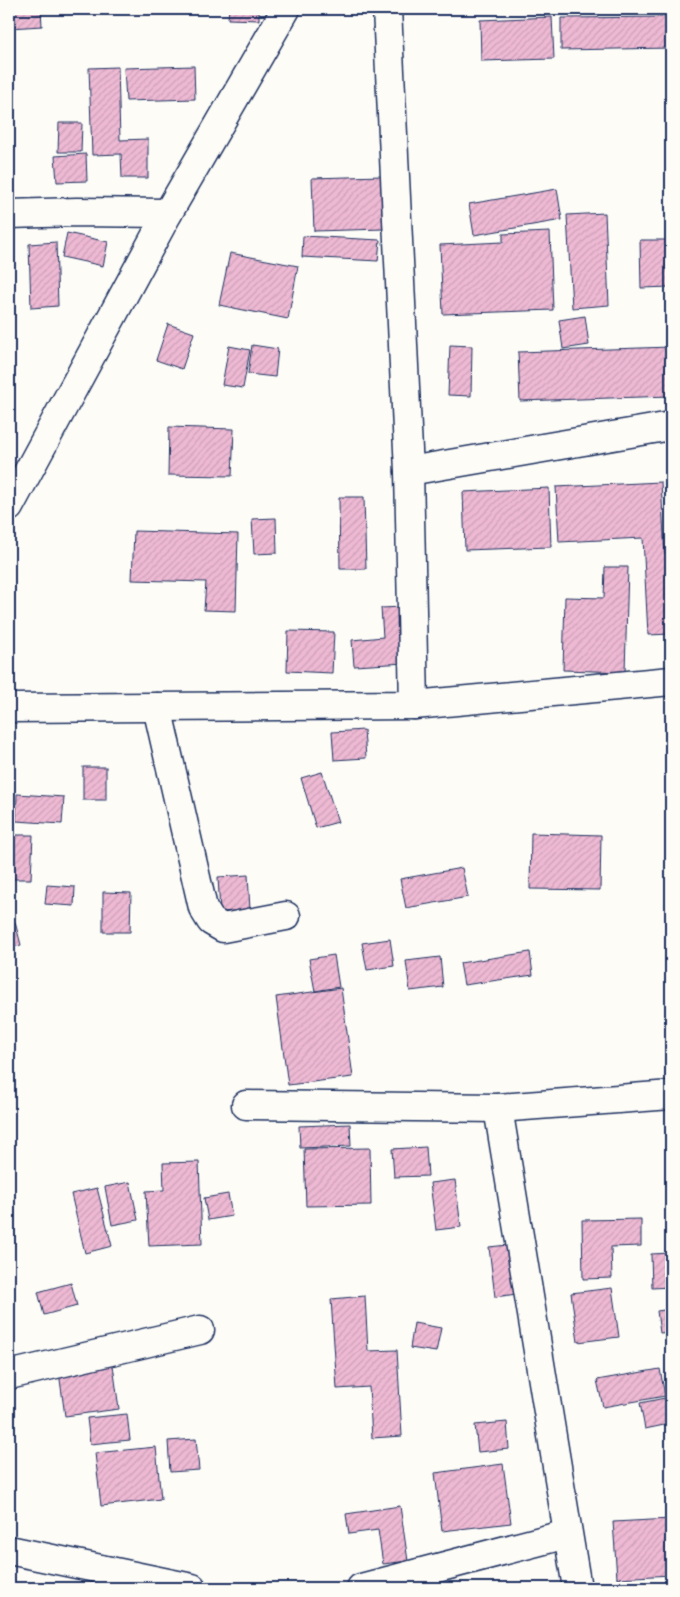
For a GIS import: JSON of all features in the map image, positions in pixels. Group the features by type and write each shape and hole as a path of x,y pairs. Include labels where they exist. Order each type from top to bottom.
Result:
{"street":[{"path":"9,507 168,213 286,9"},
{"path":"387,9 409,471 414,705"},
{"path":"9,214 77,212 168,213"},
{"path":"409,471 671,426"},
{"path":"9,708 414,705 671,681"},
{"path":"157,707 203,908 211,921 223,928 286,916"},
{"path":"246,1105 498,1108 671,1095"},
{"path":"498,1108 577,1588"},
{"path":"9,1375 200,1330"},
{"path":"361,1588 567,1534"},
{"path":"9,1550 192,1588"}],"building":[{"path":"9,9 41,9 42,26 9,28"},
{"path":"229,9 259,9 259,20 228,19"},
{"path":"552,17 554,59 481,61 480,20"},
{"path":"671,17 671,48 561,50 561,18"},
{"path":"194,66 195,99 126,101 124,68"},
{"path":"118,67 120,140 148,139 148,178 122,178 121,154 92,155 89,68"},
{"path":"59,123 82,123 81,152 58,152"},
{"path":"86,154 87,181 57,182 55,156"},
{"path":"382,176 384,229 314,231 312,178"},
{"path":"557,189 562,220 474,235 469,204"},
{"path":"605,213 609,305 572,308 567,215"},
{"path":"550,232 553,310 443,314 440,245 503,242 503,234"},
{"path":"67,233 108,242 103,266 62,257"},
{"path":"303,236 380,240 378,261 302,257"},
{"path":"640,240 671,240 671,287 641,288"},
{"path":"56,242 58,306 31,308 29,244"},
{"path":"230,253 298,266 288,319 219,305"},
{"path":"585,316 589,345 563,349 559,320"},
{"path":"168,324 194,333 182,369 156,360"},
{"path":"252,345 278,349 275,377 248,374"},
{"path":"450,345 472,346 471,396 448,395"},
{"path":"229,346 250,350 243,388 222,385"},
{"path":"671,347 671,396 520,401 518,352"},
{"path":"169,427 234,429 232,476 168,475"},
{"path":"661,482 665,554 671,553 671,634 648,635 643,538 559,542 556,487"},
{"path":"549,488 551,547 465,550 463,492"},
{"path":"339,497 364,497 366,569 340,569"},
{"path":"276,518 277,553 254,554 252,519"},
{"path":"134,531 238,534 236,611 204,610 206,582 132,580"},
{"path":"605,567 628,567 625,672 563,670 565,597 604,598"},
{"path":"403,607 406,663 354,666 352,640 383,637 381,608"},
{"path":"288,631 334,632 332,673 287,671"},
{"path":"364,730 366,758 334,760 332,732"},
{"path":"83,767 106,767 106,800 83,800"},
{"path":"322,772 338,822 316,828 301,778"},
{"path":"17,794 64,797 62,824 16,821"},
{"path":"531,833 601,835 600,890 530,889"},
{"path":"9,835 33,835 31,879 9,879"},
{"path":"462,868 468,897 406,908 400,879"},
{"path":"248,875 250,910 220,912 218,877"},
{"path":"47,885 75,887 74,906 45,904"},
{"path":"103,892 131,893 130,932 103,932"},
{"path":"15,922 21,945 9,948 9,924"},
{"path":"390,939 394,966 367,970 362,943"},
{"path":"530,952 533,975 464,985 460,963"},
{"path":"334,955 339,987 315,991 309,959"},
{"path":"440,957 443,987 410,991 406,961"},
{"path":"341,988 353,1077 288,1085 276,997"},
{"path":"350,1124 351,1146 300,1148 299,1126"},
{"path":"426,1147 428,1176 394,1177 392,1149"},
{"path":"370,1148 371,1205 306,1206 304,1149"},
{"path":"199,1162 202,1244 149,1246 146,1191 164,1190 163,1163"},
{"path":"455,1180 461,1227 436,1230 430,1183"},
{"path":"130,1182 138,1220 112,1225 105,1187"},
{"path":"97,1188 112,1246 85,1253 71,1194"},
{"path":"228,1194 232,1216 208,1220 204,1198"},
{"path":"641,1219 641,1246 611,1247 612,1278 583,1279 582,1220"},
{"path":"517,1244 524,1293 495,1297 489,1247"},
{"path":"671,1253 671,1287 652,1288 651,1254"},
{"path":"71,1283 77,1306 44,1315 38,1292"},
{"path":"612,1288 619,1337 578,1342 571,1293"},
{"path":"365,1296 368,1351 397,1350 402,1436 372,1438 369,1387 337,1389 331,1299"},
{"path":"671,1309 671,1332 660,1333 657,1311"},
{"path":"414,1323 441,1328 436,1352 410,1348"},
{"path":"112,1358 119,1409 65,1416 58,1365"},
{"path":"660,1369 665,1396 603,1407 597,1380"},
{"path":"665,1398 669,1424 645,1429 640,1403"},
{"path":"127,1414 130,1440 90,1444 87,1418"},
{"path":"507,1422 509,1449 478,1452 475,1425"},
{"path":"196,1439 199,1470 170,1472 168,1441"},
{"path":"156,1447 161,1499 101,1506 95,1453"},
{"path":"503,1464 511,1523 442,1531 435,1473"},
{"path":"400,1506 408,1561 383,1564 378,1530 349,1534 346,1514"},
{"path":"671,1519 671,1575 617,1578 613,1522"}]}
